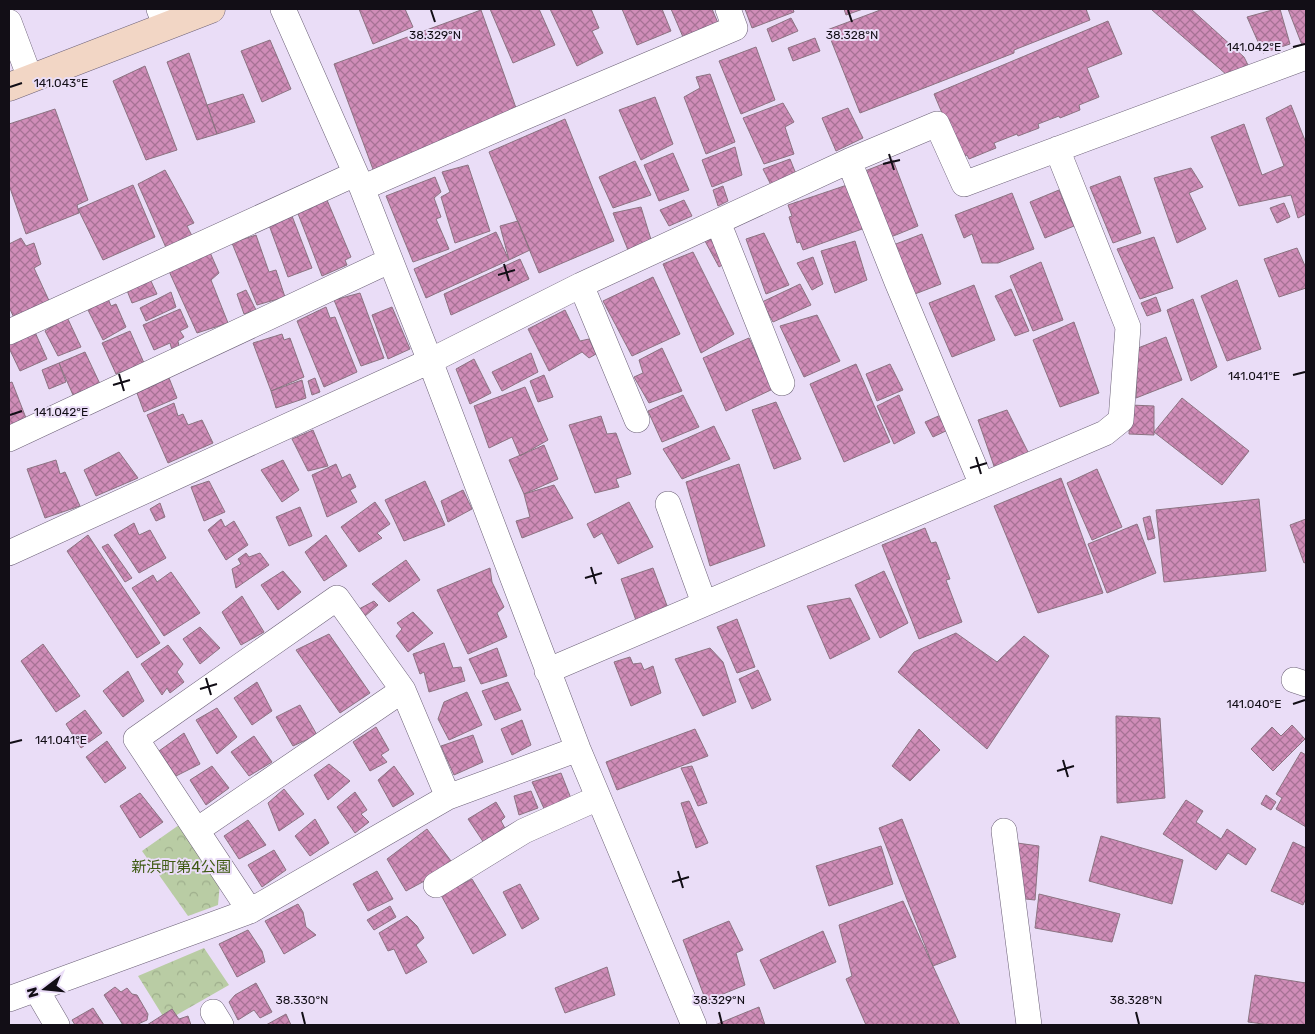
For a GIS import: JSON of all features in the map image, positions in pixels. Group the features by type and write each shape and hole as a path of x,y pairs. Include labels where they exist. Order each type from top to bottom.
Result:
{"street":[{"path":"9,22 19,82 162,18 211,9"},
{"path":"283,9 358,181 430,361 578,749 694,1025"},
{"path":"9,332 358,181 520,118 735,28 728,9"},
{"path":"9,553 430,361 581,285 850,161 937,124 964,184 1306,56"},
{"path":"547,671 1105,433 1121,420 1128,327 1057,148"},
{"path":"850,161 897,282 982,485"},
{"path":"718,222 782,383"},
{"path":"9,439 389,261"},
{"path":"581,285 637,420"},
{"path":"668,504 704,603"},
{"path":"250,911 136,739 337,598 403,690 448,797"},
{"path":"197,830 403,690"},
{"path":"9,999 250,911 448,797 578,749"},
{"path":"436,885 524,831 598,798"},
{"path":"1004,831 1029,1025"},
{"path":"36,989 57,1025"}],"green space":[{"name":"新浜町第4公園","path":"179,825 220,883 218,905 188,916 142,851"},
{"path":"204,948 229,985 166,1021 138,976"}],"building":[{"path":"359,9 405,9 413,27 373,44"},
{"path":"490,9 539,9 555,45 513,63"},
{"path":"550,9 591,9 599,28 592,31 603,53 577,66"},
{"path":"622,9 662,9 671,31 637,45"},
{"path":"671,9 712,9 721,30 686,44"},
{"path":"745,9 793,9 794,12 752,28"},
{"path":"844,9 863,9 846,15"},
{"path":"883,9 1086,9 1090,20 1014,50 1014,53 860,113 827,30"},
{"path":"1152,9 1191,9 1244,57 1249,67 1227,75"},
{"path":"1280,9 1290,44 1263,53 1247,17"},
{"path":"1288,9 1306,9 1306,43 1302,45"},
{"path":"481,10 520,119 374,172 334,64"},
{"path":"791,18 798,31 772,42 767,29"},
{"path":"1108,21 1122,54 1087,68 1099,97 1079,105 1080,110 1038,124 1039,128 994,143 996,148 969,159 967,155 961,158 934,94"},
{"path":"815,38 820,51 793,61 788,48"},
{"path":"270,40 291,89 262,102 241,51"},
{"path":"756,47 775,100 741,114 719,61"},
{"path":"189,53 217,134 197,140 167,62"},
{"path":"145,66 177,150 146,160 113,81"},
{"path":"710,74 735,142 706,154 684,97 700,88 696,77"},
{"path":"243,94 255,122 217,134 207,105"},
{"path":"655,97 673,144 641,160 619,110"},
{"path":"783,103 794,122 785,127 794,154 764,164 743,118"},
{"path":"1291,105 1306,143 1306,214 1298,218 1291,195 1239,206 1211,137 1244,124 1262,175 1284,166 1266,118"},
{"path":"848,108 863,138 836,151 822,118"},
{"path":"55,109 88,200 77,205 79,213 26,234 9,185 9,124"},
{"path":"565,119 614,241 539,273 489,152"},
{"path":"735,147 742,175 712,187 702,160"},
{"path":"673,153 689,190 659,201 644,165"},
{"path":"790,159 796,174 771,185 763,169"},
{"path":"893,160 918,226 886,239 860,173"},
{"path":"635,161 651,195 613,208 599,177"},
{"path":"468,165 490,231 455,243 441,197 450,192 442,172"},
{"path":"1191,168 1203,187 1189,193 1206,229 1177,243 1154,178"},
{"path":"165,170 194,223 187,226 193,238 167,250 138,184"},
{"path":"1120,176 1141,233 1113,243 1090,187"},
{"path":"435,177 441,192 434,198 441,217 436,219 449,249 413,262 386,196"},
{"path":"850,184 865,228 803,250 800,242 797,243 789,217 792,216 788,205"},
{"path":"133,185 155,237 103,260 78,209"},
{"path":"723,186 728,201 718,206 713,190"},
{"path":"1059,190 1074,226 1045,238 1030,202"},
{"path":"1012,193 1034,249 998,263 982,263 972,234 964,238 955,215"},
{"path":"327,200 351,257 345,260 347,265 322,276 297,211"},
{"path":"684,200 692,216 669,226 660,210"},
{"path":"1284,203 1290,217 1277,223 1270,208"},
{"path":"641,207 653,246 630,255 613,213"},
{"path":"292,216 312,268 288,277 269,225"},
{"path":"518,221 530,250 509,260 500,226"},
{"path":"496,232 509,260 426,298 414,269"},
{"path":"764,233 789,285 766,294 746,239"},
{"path":"922,234 941,284 907,297 888,247"},
{"path":"256,235 269,272 276,270 285,297 257,305 232,243"},
{"path":"718,236 729,261 719,267 705,241"},
{"path":"1154,237 1173,288 1140,299 1117,249"},
{"path":"21,238 26,246 34,243 41,264 34,268 51,305 15,320 9,307 9,244"},
{"path":"855,241 867,280 835,293 821,251"},
{"path":"1297,248 1306,268 1306,288 1279,297 1264,259"},
{"path":"209,250 219,273 211,280 228,323 197,333 168,269"},
{"path":"693,252 734,334 701,353 663,264"},
{"path":"813,257 823,284 812,290 797,263"},
{"path":"520,259 529,279 451,315 444,294"},
{"path":"1041,262 1063,320 1033,331 1010,276"},
{"path":"653,277 680,334 632,356 603,301"},
{"path":"150,279 157,294 132,303 126,288"},
{"path":"1237,280 1261,349 1227,361 1201,296"},
{"path":"800,284 811,305 773,322 762,302"},
{"path":"974,285 995,340 952,357 929,303"},
{"path":"1011,289 1029,331 1015,336 995,296"},
{"path":"246,290 256,310 244,314 237,294"},
{"path":"171,292 176,307 146,321 140,308"},
{"path":"360,293 384,358 361,366 334,300"},
{"path":"107,296 111,306 116,304 126,327 103,340 86,306"},
{"path":"1156,297 1161,311 1147,316 1141,303"},
{"path":"1193,299 1217,367 1191,381 1167,310"},
{"path":"326,307 330,318 335,317 357,372 324,387 297,321"},
{"path":"392,307 410,349 388,359 372,315"},
{"path":"180,309 188,327 180,331 184,337 178,341 179,346 172,350 170,343 154,350 143,325"},
{"path":"565,310 580,341 589,339 596,354 589,358 582,352 549,371 528,329"},
{"path":"817,315 840,361 804,377 780,326"},
{"path":"67,317 81,347 58,356 45,331"},
{"path":"1074,322 1099,393 1060,407 1033,340"},
{"path":"34,330 47,359 20,371 9,348 9,344"},
{"path":"130,331 144,363 116,374 102,343"},
{"path":"282,334 284,340 290,338 304,377 271,391 253,343"},
{"path":"1166,337 1182,380 1136,398 1138,348"},
{"path":"749,338 773,389 726,411 703,358"},
{"path":"662,348 682,391 649,403 634,377 643,373 639,360"},
{"path":"85,352 100,384 73,395 59,363"},
{"path":"531,353 538,372 502,391 492,372"},
{"path":"474,359 491,393 470,404 456,369"},
{"path":"59,363 66,382 49,389 42,370"},
{"path":"856,364 890,442 844,462 810,384"},
{"path":"890,364 903,390 877,401 866,374"},
{"path":"544,375 553,397 538,402 530,381"},
{"path":"169,378 177,398 144,412 137,393"},
{"path":"315,378 320,392 312,395 308,381"},
{"path":"302,380 306,398 276,408 271,391"},
{"path":"12,382 26,418 9,426 9,383"},
{"path":"525,387 548,440 520,456 512,437 489,448 474,406"},
{"path":"683,395 699,427 662,442 648,411"},
{"path":"899,395 915,433 894,444 877,406"},
{"path":"1182,398 1249,451 1222,485 1154,432"},
{"path":"776,402 801,459 774,469 752,410"},
{"path":"174,403 178,416 183,414 188,425 202,420 213,443 168,463 147,415"},
{"path":"1130,405 1154,406 1154,435 1129,434"},
{"path":"1007,410 1029,454 995,469 978,420"},
{"path":"943,414 950,429 933,437 925,422"},
{"path":"601,416 607,434 616,433 631,474 616,479 619,487 595,493 569,425"},
{"path":"714,426 730,459 682,479 663,449"},
{"path":"313,430 328,466 308,471 292,439"},
{"path":"544,445 558,479 524,494 509,460"},
{"path":"119,452 138,478 96,496 84,470"},
{"path":"56,460 60,474 65,472 80,506 45,518 27,469"},
{"path":"283,460 299,490 282,502 261,470"},
{"path":"336,464 342,478 350,474 356,487 350,490 357,502 327,517 312,475"},
{"path":"739,464 765,546 710,566 686,482"},
{"path":"1097,469 1122,527 1092,540 1067,483"},
{"path":"1061,478 1103,593 1038,613 994,506"},
{"path":"209,481 225,512 204,521 191,487"},
{"path":"425,481 445,525 404,541 385,500"},
{"path":"554,485 573,518 522,538 516,521 530,517 524,494"},
{"path":"463,490 472,509 448,522 441,501"},
{"path":"1259,499 1266,571 1164,582 1156,510"},
{"path":"375,502 390,524 377,533 382,538 359,552 341,527"},
{"path":"629,502 653,547 618,564 602,533 594,538 587,524"},
{"path":"160,503 165,517 156,521 150,509"},
{"path":"300,507 312,536 289,546 276,517"},
{"path":"1150,516 1155,538 1148,540 1143,518"},
{"path":"221,519 225,527 234,521 248,545 226,560 208,530"},
{"path":"1306,519 1306,562 1304,563 1290,525"},
{"path":"134,523 139,535 150,530 166,558 139,573 114,535"},
{"path":"1137,524 1156,573 1107,593 1088,544"},
{"path":"925,528 931,543 936,542 950,579 946,580 962,622 919,639 882,545"},
{"path":"88,535 160,643 137,658 67,551"},
{"path":"326,535 347,566 324,581 305,552"},
{"path":"108,544 132,578 125,582 102,547"},
{"path":"246,553 249,557 260,553 269,565 236,588 232,569 241,564 238,559"},
{"path":"406,560 420,580 389,602 372,584"},
{"path":"490,568 492,582 504,607 497,613 507,637 468,654 437,590"},
{"path":"653,568 669,611 637,623 621,579"},
{"path":"283,571 301,592 278,610 261,585"},
{"path":"884,571 908,623 880,638 855,585"},
{"path":"171,572 200,613 164,636 132,588 153,575 157,582"},
{"path":"242,596 264,632 241,645 222,612"},
{"path":"850,598 870,639 830,659 807,606"},
{"path":"374,601 378,605 365,616 359,609"},
{"path":"413,612 433,633 408,652 396,636 402,629 397,623"},
{"path":"737,619 755,667 737,673 717,627"},
{"path":"200,627 220,648 200,664 183,639"},
{"path":"956,633 997,662 1024,636 1049,656 987,749 898,672 914,652"},
{"path":"329,634 370,693 340,713 296,650"},
{"path":"444,643 453,668 461,667 465,681 429,692 424,672 420,674 413,654"},
{"path":"43,644 80,696 56,712 21,661"},
{"path":"168,645 183,664 177,672 184,682 170,693 167,688 162,695 141,664"},
{"path":"497,648 507,676 481,684 469,659"},
{"path":"710,648 723,662 736,702 703,716 675,659"},
{"path":"630,657 633,664 641,663 644,670 653,666 661,693 631,706 614,662"},
{"path":"758,670 771,700 752,709 739,679"},
{"path":"128,671 144,701 123,717 103,691"},
{"path":"257,682 272,711 252,725 234,698"},
{"path":"508,682 521,710 495,720 482,691"},
{"path":"467,692 482,725 449,740 438,719 444,702"},
{"path":"300,705 317,735 293,746 276,717"},
{"path":"217,708 237,737 217,754 196,720"},
{"path":"85,710 102,733 81,748 66,724"},
{"path":"1116,716 1160,718 1165,798 1117,803"},
{"path":"522,720 531,745 512,755 501,729"},
{"path":"1292,725 1305,739 1273,771 1251,749 1272,727 1281,736"},
{"path":"376,727 389,750 381,755 387,762 370,771 353,742"},
{"path":"695,729 708,756 617,790 606,762"},
{"path":"919,729 940,750 910,781 892,766"},
{"path":"184,733 200,764 176,776 159,751"},
{"path":"473,735 483,762 454,775 441,746"},
{"path":"254,736 272,762 249,776 231,752"},
{"path":"107,741 126,768 105,783 86,757"},
{"path":"1301,752 1306,755 1306,827 1276,809 1282,798 1276,794"},
{"path":"329,764 350,781 328,800 314,775"},
{"path":"212,766 229,788 206,805 190,780"},
{"path":"394,766 414,794 393,807 378,780"},
{"path":"692,766 707,803 698,806 681,768"},
{"path":"561,773 572,801 546,813 532,782"},
{"path":"284,789 304,814 279,831 268,803"},
{"path":"531,791 538,808 519,815 514,796"},
{"path":"355,792 367,810 361,814 369,822 355,833 337,807"},
{"path":"140,793 163,822 140,838 120,806"},
{"path":"1266,795 1276,802 1271,810 1261,804"},
{"path":"1186,800 1203,811 1196,822 1221,839 1227,829 1256,849 1246,865 1228,853 1216,870 1163,834"},
{"path":"689,801 708,843 696,848 681,803"},
{"path":"496,802 505,817 501,821 507,832 486,846 468,819"},
{"path":"315,819 329,843 310,856 295,836"},
{"path":"902,819 956,957 933,966 879,828"},
{"path":"248,820 266,845 239,859 224,836"},
{"path":"427,829 454,865 406,891 387,859"},
{"path":"1101,836 1183,860 1172,904 1089,881"},
{"path":"1293,842 1306,848 1306,898 1303,905 1271,891"},
{"path":"1017,843 1039,846 1035,900 1016,898"},
{"path":"881,846 893,884 829,906 816,866"},
{"path":"274,850 286,870 262,887 248,865"},
{"path":"377,871 393,899 368,911 353,884"},
{"path":"472,879 506,935 473,954 441,895"},
{"path":"520,884 539,919 522,929 503,892"},
{"path":"1039,894 1120,914 1112,942 1035,928"},
{"path":"903,901 960,1025 866,1025 846,979 852,976 839,925"},
{"path":"298,904 303,912 306,927 316,935 284,954 265,921"},
{"path":"390,906 396,917 374,930 367,920"},
{"path":"407,916 417,926 424,938 416,945 427,962 406,974 394,949 388,951 379,933"},
{"path":"729,921 743,950 736,953 745,985 706,1001 683,940"},
{"path":"248,930 262,951 265,962 237,977 219,944"},
{"path":"823,931 836,962 774,989 760,960"},
{"path":"607,967 615,995 565,1013 555,988"},
{"path":"1255,975 1306,983 1306,1025 1270,1025 1248,1022"},
{"path":"256,983 272,1012 260,1018 254,1010 238,1020 229,1002 235,995"},
{"path":"115,987 121,992 127,988 132,994 137,995 148,1014 147,1020 136,1025 123,1025 104,995"},
{"path":"759,1007 765,1025 715,1025"},
{"path":"93,1008 104,1025 75,1025 72,1020"},
{"path":"172,1009 179,1019 188,1016 191,1025 147,1025"},
{"path":"286,1014 291,1025 266,1025"}]}
